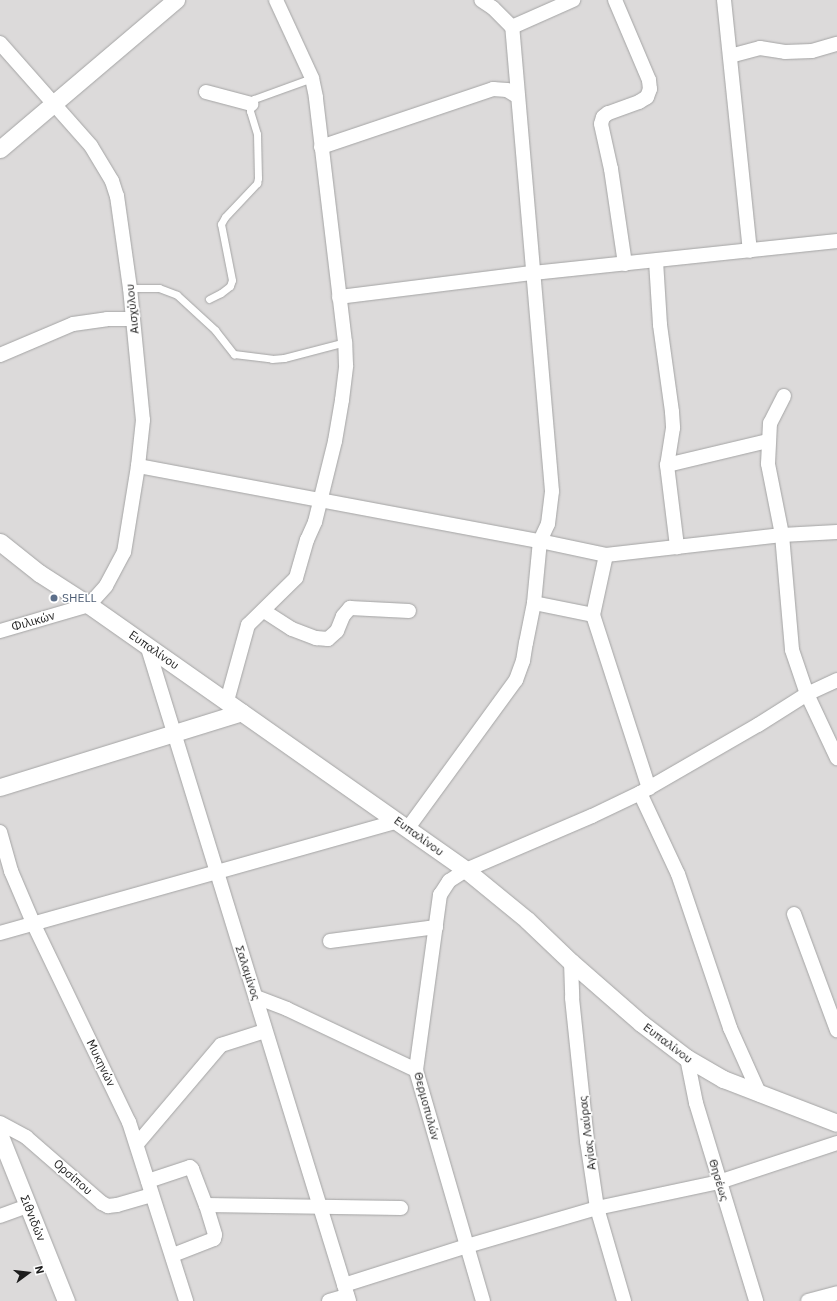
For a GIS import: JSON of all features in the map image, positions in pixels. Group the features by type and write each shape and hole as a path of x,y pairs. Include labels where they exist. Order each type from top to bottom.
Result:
{"street":[{"path":"0,149 176,0"},
{"path":"227,701 248,625 296,578 307,540 315,522 335,441 346,366 345,342 320,147 316,97 312,78 276,0"},
{"path":"0,933 34,925 216,872 403,825 516,680 523,661 534,603 540,541 548,524 552,491 512,27 498,13 481,0"},
{"path":"512,27 573,0"},
{"path":"615,0 649,80 650,89 647,97 639,102 608,113 602,117 601,124 611,169 625,264"},
{"path":"724,0 750,251"},
{"name":"Αισχύλου","path":"0,43 91,146 112,182 117,196 130,288 143,420 138,466 124,552 106,586 89,605"},
{"path":"730,56 760,48 786,52 812,51 837,44"},
{"path":"320,147 493,90 507,90 518,97"},
{"path":"206,92 251,104"},
{"path":"339,296 533,273 837,241"},
{"path":"656,261 660,325 670,391 673,428 667,465 677,547"},
{"path":"0,354 73,324 107,319 133,319"},
{"path":"784,396 770,423 768,464 782,535 792,650 807,694 837,758"},
{"path":"667,465 768,441"},
{"path":"138,466 540,541 606,555 782,535 837,532"},
{"name":"Ευπαλίνου","path":"0,542 39,573 89,605 466,870 527,920 571,962 641,1023 687,1058 723,1080 837,1124"},
{"path":"606,555 593,615 644,791 678,874 730,1028 760,1095"},
{"path":"534,603 593,615"},
{"name":"Φιλικών","path":"0,631 89,605"},
{"path":"264,611 292,629 316,638 328,639 337,631 343,616 350,608 409,611"},
{"name":"Σαλαμίνος","path":"146,645 347,1294"},
{"name":"Θερμοπυλών","path":"483,1301 416,1070 440,895 449,881 466,870 592,816 644,791 758,725 807,694 837,680"},
{"path":"0,787 242,712"},
{"name":"Μυκηνών","path":"0,832 11,871 34,925 129,1122 173,1255 186,1301"},
{"path":"794,914 837,1030"},
{"path":"330,941 436,927"},
{"name":"Αγίας Λαύρας","path":"571,962 572,998 587,1141 597,1208 624,1301"},
{"path":"256,997 287,1009 416,1070"},
{"path":"137,1144 221,1046 265,1031"},
{"name":"Θησέως","path":"687,1058 696,1103 756,1301"},
{"name":"Ορσίπου","path":"0,1123 26,1136 102,1203 108,1206 117,1205 152,1195"},
{"name":"Σιθνιδών","path":"0,1136 66,1301"},
{"path":"329,1301 467,1246 597,1208 719,1182 837,1143"},
{"path":"148,1181 190,1167 206,1205 215,1235 214,1239 173,1255"},
{"path":"206,1205 401,1208"},
{"path":"0,1216 28,1206"},
{"path":"808,1301 837,1293"}],"lane":[{"path":"208,298 221,293 230,286 232,280 221,224 225,217 257,183 257,134 250,111 251,104 254,99 312,78"},
{"path":"130,288 159,288 177,295 207,321 234,354 284,358 345,342"}],"shaded area":[{"path":"0,0 837,0 837,1301 0,1301"}],"place":[{"name":"SHELL","path":"54,598"}]}
